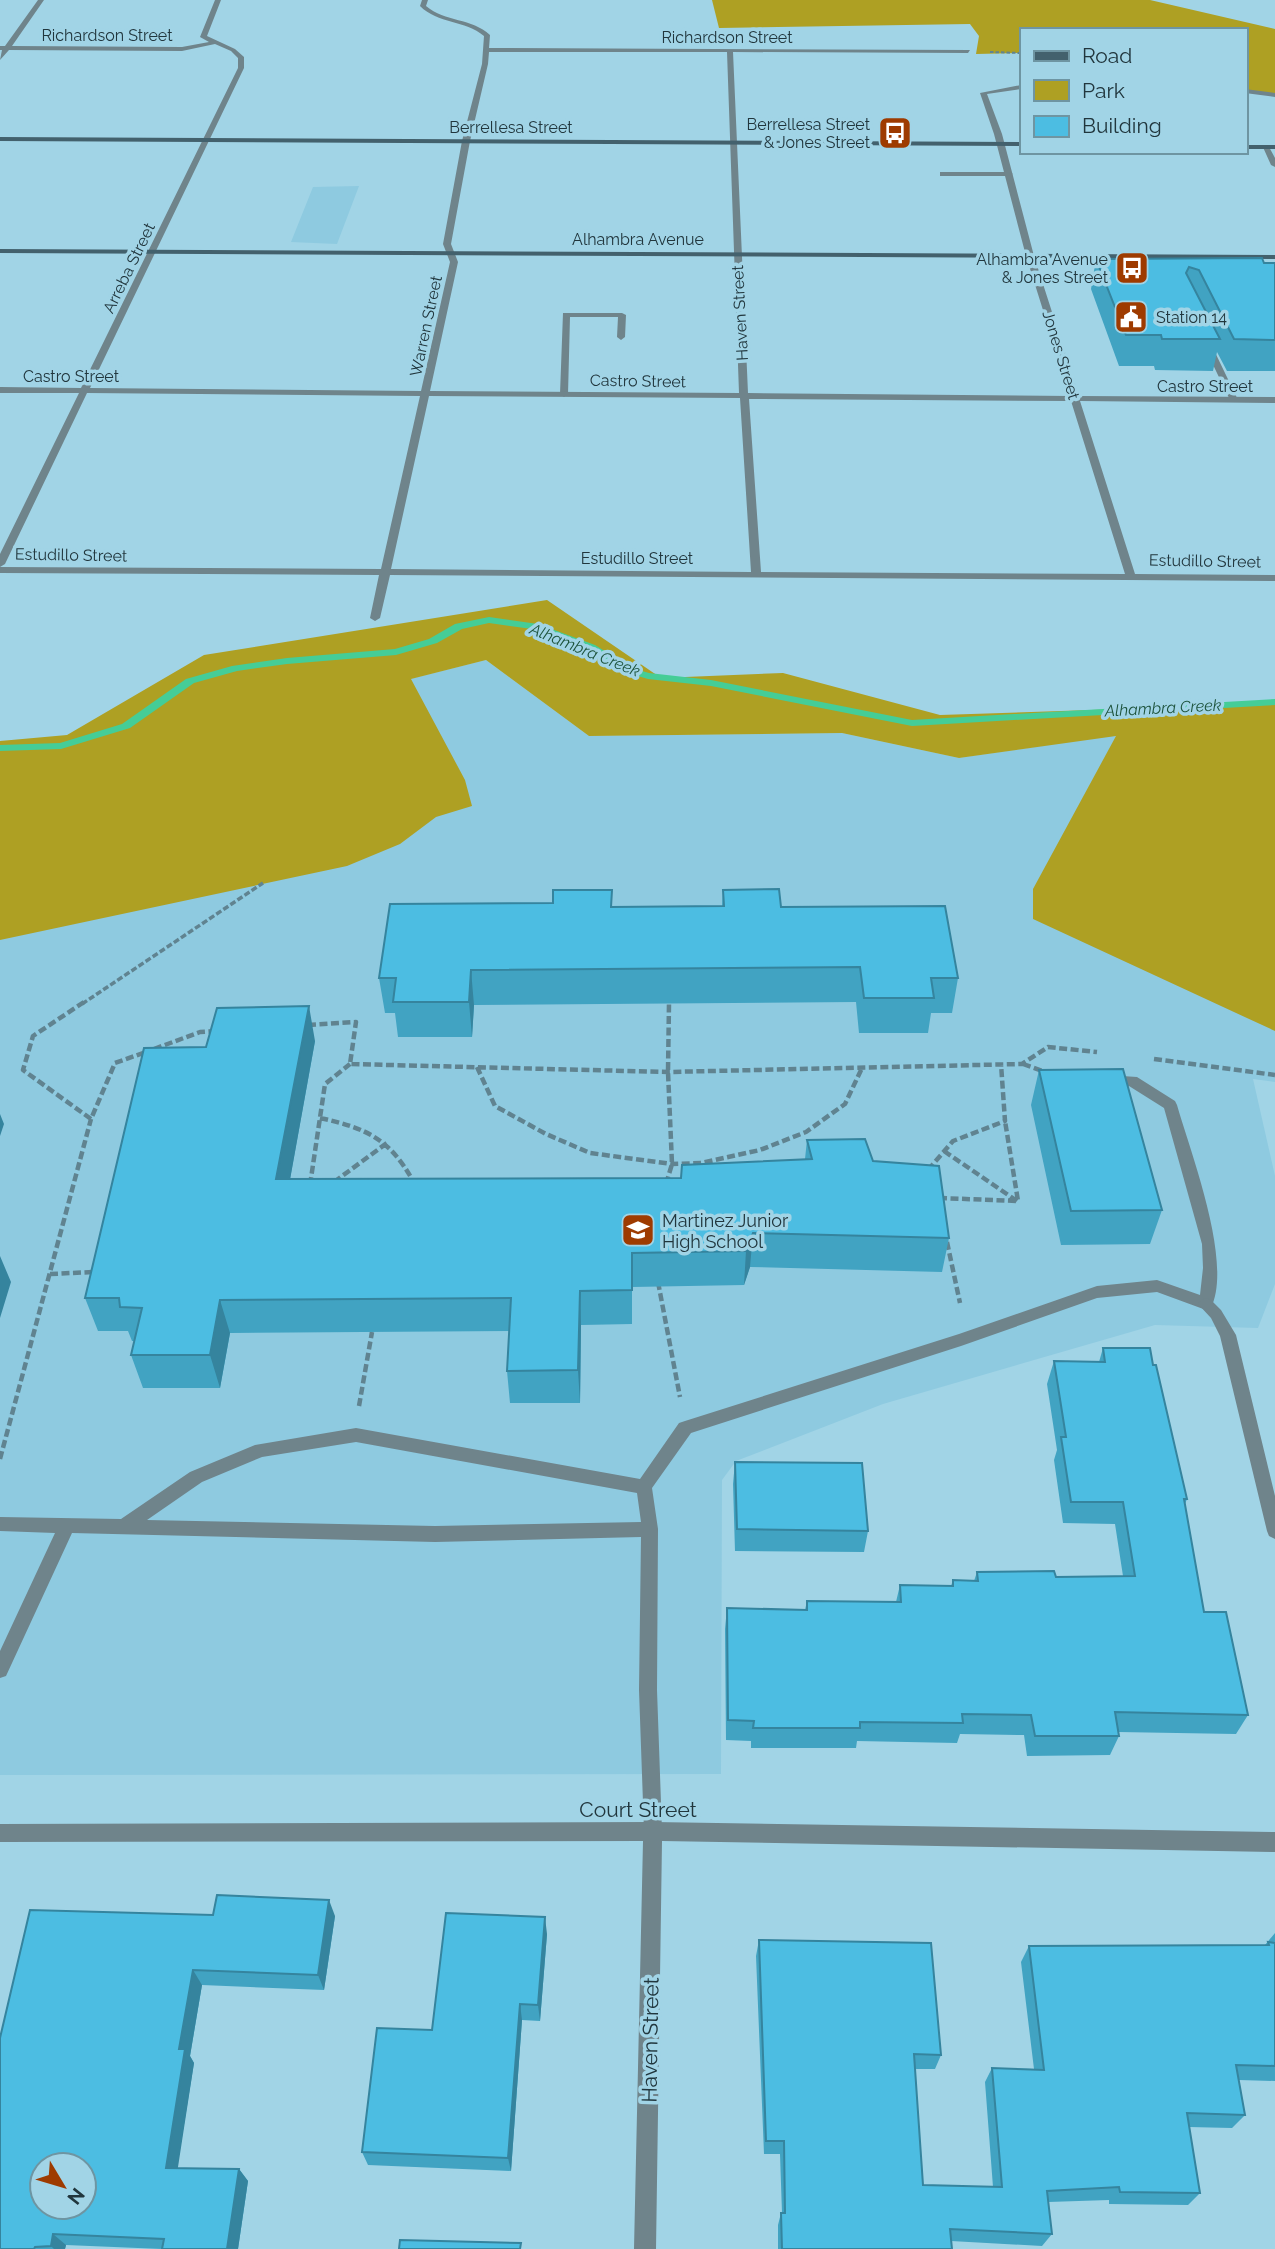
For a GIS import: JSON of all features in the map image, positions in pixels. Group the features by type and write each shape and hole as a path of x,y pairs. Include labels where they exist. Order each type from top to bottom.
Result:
{"main road":[{"name":"Berrellesa Street","path":"0,139 1020,144"},
{"path":"1247,147 1275,148"},
{"name":"Alhambra Avenue","path":"0,251 1275,257"}],"street":[{"path":"0,58 4,48 41,0"},
{"path":"213,43 203,37 218,0"},
{"path":"425,0 423,6 430,13 480,28 487,35 485,50"},
{"name":"Richardson Street","path":"4,48 182,49 213,43"},
{"name":"Arreba Street","path":"0,564 153,251 203,141 241,68 241,57 233,50 213,43"},
{"name":"Richardson Street","path":"485,50 968,51"},
{"name":"Warren Street","path":"375,618 454,262 447,244 466,141 485,64 485,50"},
{"name":"Haven Street","path":"730,51 744,397 756,573"},
{"name":"Jones Street","path":"1020,87 983,93 1001,144 1030,256 1131,576"},
{"path":"1247,91 1275,95"},
{"path":"1265,147 1275,165"},
{"path":"943,174 1009,174"},
{"path":"564,394 566,315 622,315 621,337"},
{"path":"1202,334 1234,400"},
{"name":"Castro Street","path":"0,390 1275,400"},
{"name":"Estudillo Street","path":"0,570 1275,578"},
{"path":"1058,1077 1132,1082 1171,1105 1209,1244 1211,1268 1206,1304"},
{"path":"123,1527 196,1478 261,1450 356,1435 644,1487 685,1427 961,1340 1097,1292 1157,1286 1206,1304 1216,1314 1228,1335 1275,1531"},
{"name":"Haven Street","path":"644,1487 650,1529 648,1689 653,1831 645,2249"},
{"path":"0,1524 435,1534 650,1529"},
{"path":"0,1670 67,1526"},
{"name":"Court Street","path":"0,1833 653,1831 1275,1842"}],"path":[{"path":"91,1119 23,1070 33,1035 263,883"},
{"path":"664,1189 672,1164 668,1072 669,1003"},
{"path":"300,1026 355,1022 350,1064"},
{"path":"1,1455 91,1119 115,1063 200,1032 225,1031"},
{"path":"1022,1063 1048,1047 1099,1053"},
{"path":"1150,1058 1275,1075"},
{"path":"310,1187 325,1084 350,1064 668,1072 1022,1063 1058,1077"},
{"path":"1001,1064 1005,1121 1018,1201"},
{"path":"477,1067 495,1106 546,1134 590,1153 672,1164 701,1163 760,1150 806,1132 845,1104 862,1068"},
{"path":"320,1118 359,1126 387,1143 404,1163 418,1191"},
{"path":"922,1180 932,1163 953,1141 1005,1121"},
{"path":"328,1186 387,1143"},
{"path":"944,1151 1018,1201"},
{"path":"927,1194 937,1198 1018,1201"},
{"path":"937,1198 940,1212"},
{"path":"946,1238 960,1303"},
{"path":"50,1274 99,1272"},
{"path":"657,1274 680,1398"},
{"path":"359,1406 372,1332"}],"shaded area":[{"path":"359,186 337,244 291,242 313,187"},
{"name":"Martinez Junior High School","path":"486,660 589,736 842,733 959,758 1109,736 1275,742 1275,1082 1253,1079 1275,1176 1275,1284 1258,1328 1155,1325 883,1404 736,1461 722,1480 721,1774 0,1775 0,781"}],"green space":[{"path":"712,0 1150,0 1275,29 1275,95 1247,91 1247,28 1020,28 1020,53 976,54 979,36 970,24 719,28"},
{"path":"547,600 661,678 783,673 940,715 1275,704 1275,1031 1033,919 1033,889 1116,736 959,758 842,733 589,736 486,660 411,679 465,780 472,806 436,817 400,844 347,866 0,940 0,741 67,735 204,655"}],"building":[{"path":"1262,258 1264,263 1275,263 1275,340 1234,339 1199,270 1189,267 1186,273 1220,339 1162,339 1161,335 1126,335 1096,259"},
{"path":"779,889 781,907 945,906 958,978 931,978 934,998 864,998 860,967 471,970 469,1002 393,1002 396,978 379,978 390,904 553,903 553,890 612,890 611,907 724,906 723,890"},
{"path":"309,1006 276,1179 681,1178 682,1165 812,1159 807,1140 865,1139 873,1161 939,1166 949,1238 753,1233 746,1251 632,1253 632,1290 580,1291 578,1370 507,1371 511,1298 220,1300 210,1355 131,1355 142,1308 120,1307 119,1298 85,1298 144,1048 206,1047 217,1008"},
{"path":"1123,1069 1162,1210 1071,1211 1039,1070"},
{"path":"1103,1348 1150,1348 1187,1499 1184,1499 1204,1612 1226,1612 1248,1715 1115,1712 1119,1736 1035,1736 1031,1715 962,1714 963,1723 860,1722 860,1728 753,1728 754,1721 728,1720 727,1608 807,1610 807,1601 901,1602 900,1585 953,1586 953,1580 978,1581 977,1572 1054,1571 1056,1577 1135,1576 1123,1502 1071,1502 1061,1437 1066,1437 1054,1361 1105,1362"},
{"path":"735,1462 862,1463 868,1531 737,1529"},
{"path":"217,1895 329,1900 318,1975 193,1970 179,2049 185,2049 166,2168 239,2169 227,2249 162,2249 164,2239 53,2234 51,2246 0,2249 0,2038 30,1910 213,1915"},
{"path":"446,1913 545,1917 538,2005 520,2004 508,2158 362,2152 377,2028 432,2030"},
{"path":"759,1940 931,1943 941,2055 914,2054 923,2185 1002,2187 992,2068 1044,2070 1029,1946 1275,1943 1275,2066 1236,2065 1245,2115 1187,2113 1200,2193 1120,2192 1119,2187 1047,2191 1052,2234 950,2229 952,2249 782,2249 781,2213 785,2213 784,2141 766,2141"},
{"path":"400,2240 521,2243 520,2249 399,2249"}],"waterway":[{"name":"Alhambra Creek","path":"0,748 61,746 126,726 190,681 236,668 396,652 433,641 459,626 489,620 534,626 591,647 628,670 648,676 711,683 912,723 1275,702"}],"place":[{"name":"Berrellesa Street & Jones Street","path":"895,133"},
{"name":"Alhambra Avenue & Jones Street","path":"1132,268"},
{"name":"Station 14","path":"1131,317"},
{"name":"Martinez Junior High School","path":"638,1230"}]}
